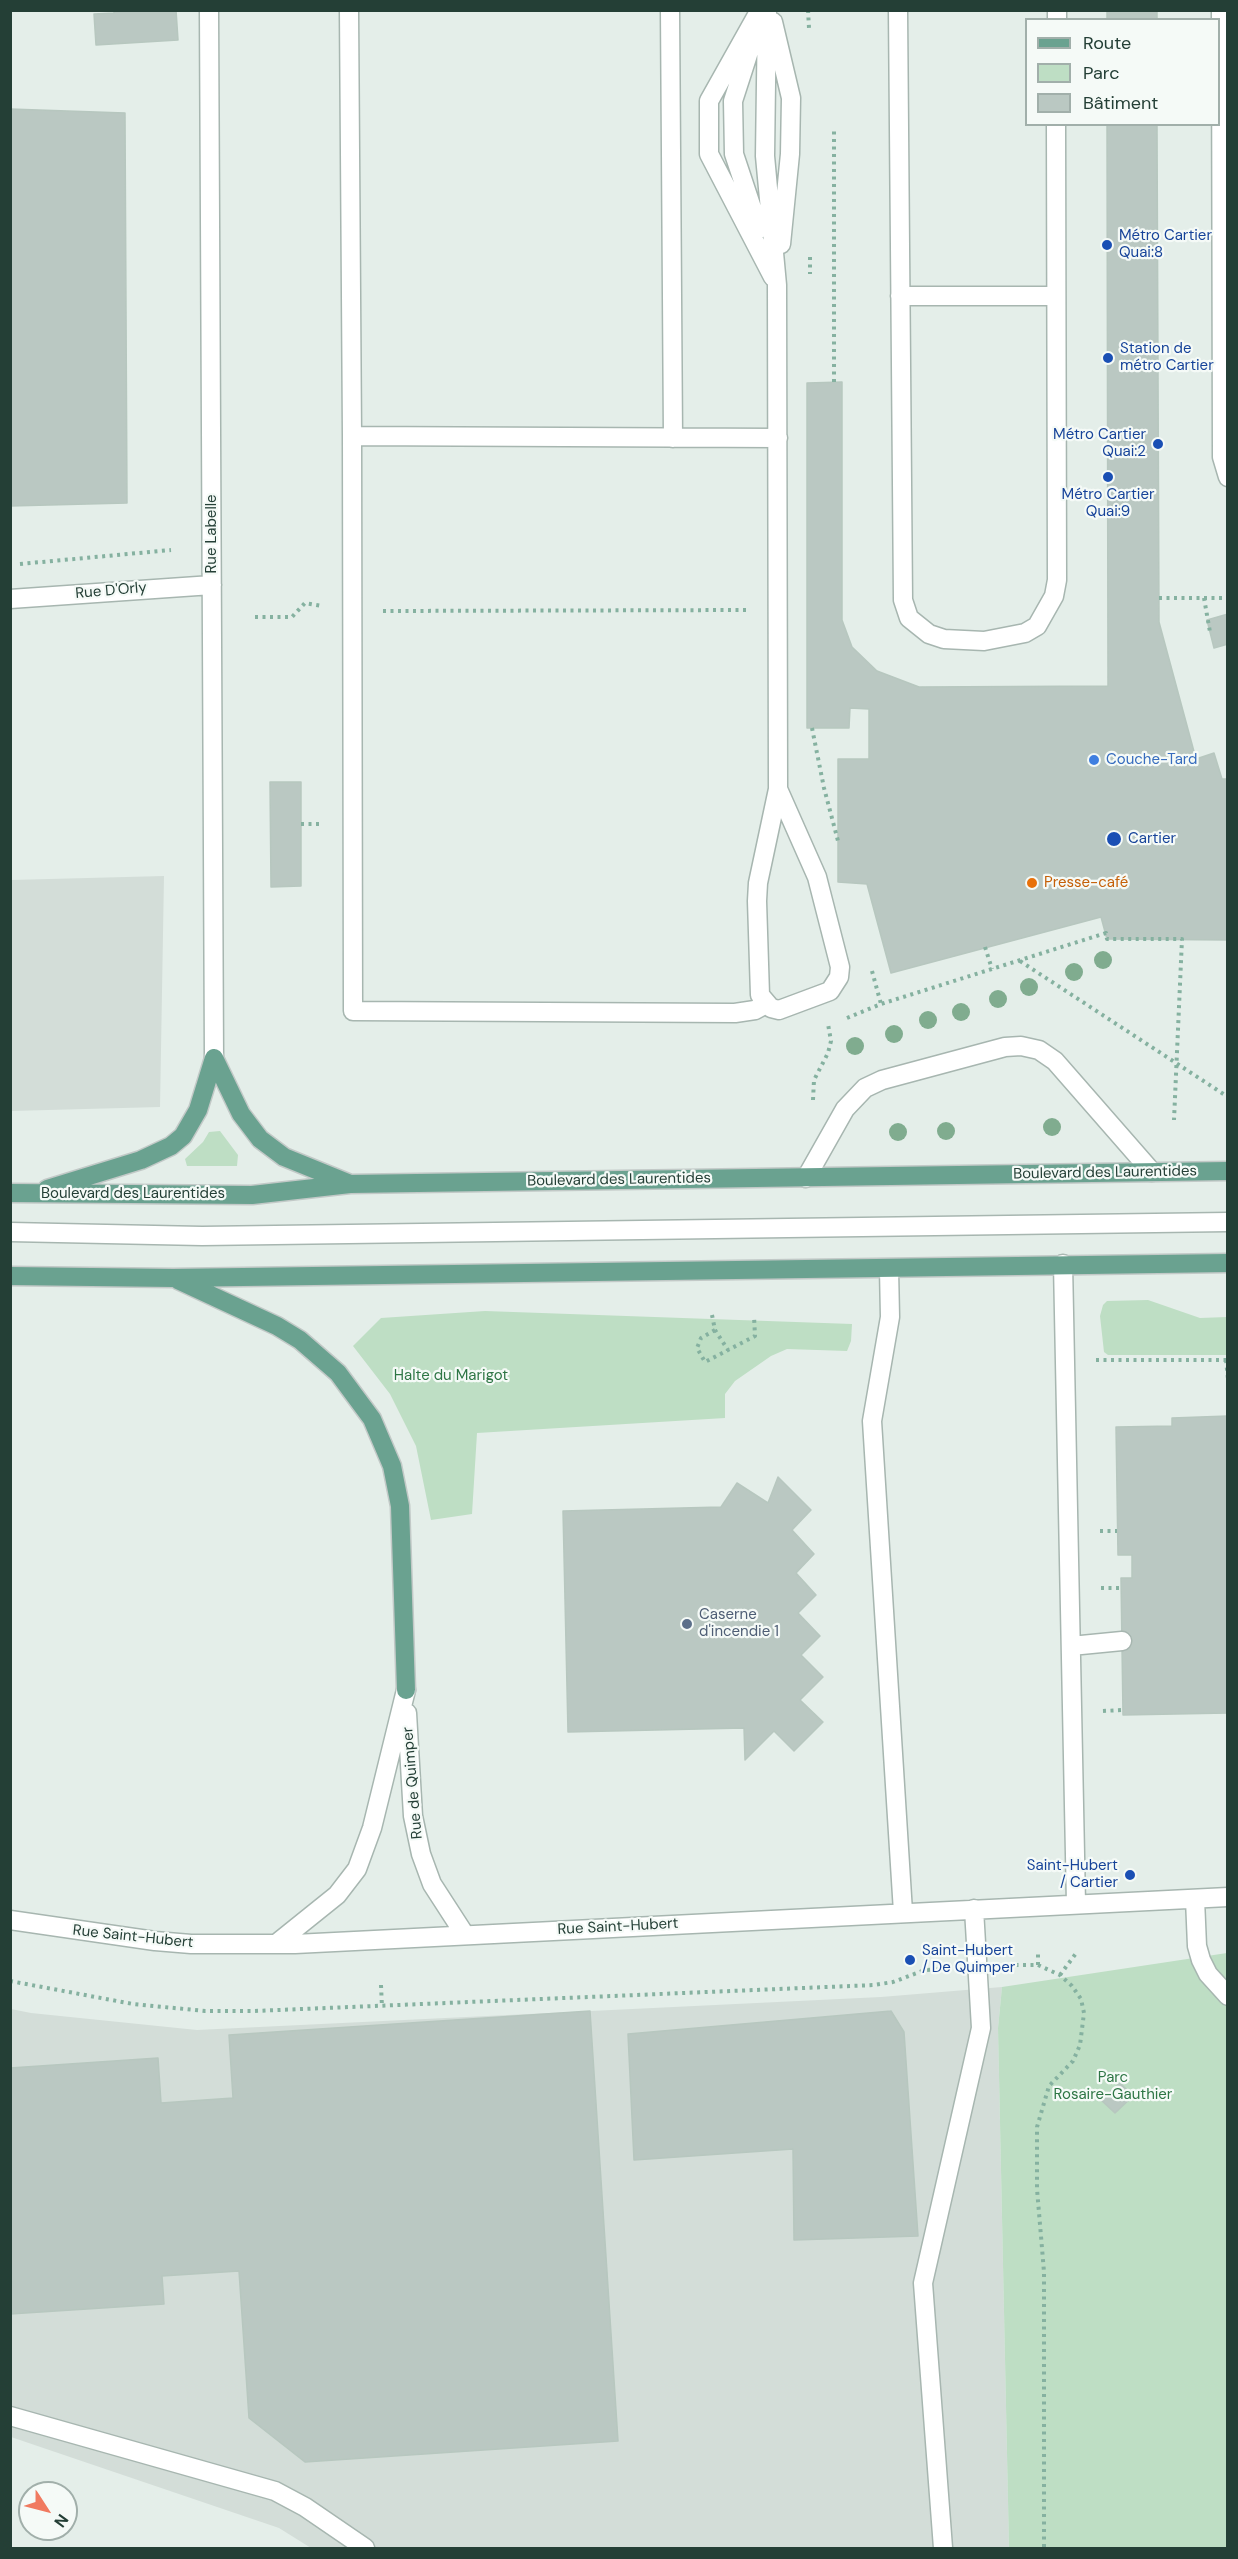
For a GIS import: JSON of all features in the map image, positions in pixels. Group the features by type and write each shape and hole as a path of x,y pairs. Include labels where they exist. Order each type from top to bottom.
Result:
{"main road":[{"path":"214,1058 241,1114 261,1139 284,1157 351,1184"},
{"path":"31,1194 141,1160 171,1146 193,1121 214,1058"},
{"name":"Boulevard des Laurentides","path":"10,1193 252,1195 351,1184 1227,1171"},
{"path":"10,1276 173,1278 1227,1263"},
{"path":"173,1278 277,1326 300,1340 338,1373 372,1419 392,1466 400,1506 406,1690"}],"street":[{"name":"Rue Labelle","path":"209,10 214,1058"},
{"path":"350,10 353,1011 735,1013 755,1010 766,1004"},
{"path":"670,10 673,438"},
{"path":"765,10 709,101 710,154 777,285"},
{"path":"765,10 791,98 790,154 777,285"},
{"path":"765,10 765,156 777,285 778,789 758,883 759,986 760,995 766,1004 779,1010 822,996 835,986 840,967 817,877 778,789"},
{"path":"898,10 903,600 909,618 918,627 944,639 961,641 1011,638 1025,633 1038,626 1054,596 1057,580 1056,126"},
{"path":"1221,10 1225,183 1222,457 1227,477"},
{"path":"900,296 1056,296"},
{"path":"352,436 778,438"},
{"name":"Rue D'Orly","path":"10,599 212,585"},
{"path":"806,1178 845,1109 865,1088 882,1080 1005,1047 1021,1046 1039,1050 1055,1061 1152,1172"},
{"path":"10,1232 202,1236 1227,1222"},
{"path":"1063,1264 1076,1904"},
{"path":"889,1269 890,1317 872,1421 903,1912"},
{"path":"1071,1646 1122,1641"},
{"path":"276,1944 337,1895 357,1869 372,1828 406,1690"},
{"name":"Rue de Quimper","path":"406,1690 411,1790 421,1854 432,1884 465,1935"},
{"name":"Rue Saint-Hubert","path":"10,1920 155,1941 355,1943 465,1935 1227,1897"},
{"path":"1195,1899 1197,1946 1201,1960 1208,1974 1227,1996"},
{"path":"943,2548 923,2283 981,2028 974,1909"},
{"path":"10,2416 275,2491 305,2507 365,2548"}],"path":[{"path":"834,128 834,382"},
{"path":"10,565 171,550"},
{"path":"1159,598 1227,598"},
{"path":"1204,598 1210,632"},
{"path":"255,617 292,617 305,603 315,603"},
{"path":"374,611 753,609"},
{"path":"812,728 838,841"},
{"path":"301,824 333,825"},
{"path":"844,1019 881,1004 1106,933 1107,939 1182,939 1174,1120"},
{"path":"986,947 992,969"},
{"path":"1020,960 1176,1061 1227,1097"},
{"path":"816,1026 836,1021"},
{"path":"812,1109 814,1080 828,1053 831,1041 828,1023"},
{"path":"712,1315 715,1330 728,1350"},
{"path":"715,1330 700,1338 697,1348 705,1362 755,1336 754,1316"},
{"path":"1097,1360 1227,1360 1227,1379"},
{"path":"1100,1532 1117,1531"},
{"path":"1101,1588 1121,1588"},
{"path":"1103,1711 1123,1710"},
{"path":"1060,1975 1077,1952"},
{"path":"1038,1954 1038,1965"},
{"path":"1008,1965 1038,1965 1060,1975 1081,1999 1084,2030 1073,2061 1049,2086 1037,2127 1037,2189 1044,2272 1044,2548"},
{"path":"10,1981 133,2004 205,2011 382,2007 874,1985 893,1982 925,1970"},
{"path":"381,1985 382,2007"}],"shaded area":[{"path":"164,876 160,1107 11,1111 11,880"},
{"path":"1002,1987 998,2028 1009,2548 311,2548 279,2528 11,2437 11,2009 197,2030 881,1997"}],"green space":[{"path":"220,1131 238,1155 237,1166 187,1166 185,1159 203,1142 209,1132"},
{"path":"1148,1300 1200,1318 1227,1317 1227,1355 1108,1355 1104,1352 1100,1316 1103,1305 1107,1301"},
{"name":"Halte du Marigot","path":"485,1311 852,1324 851,1341 847,1351 787,1349 771,1356 735,1381 725,1394 725,1418 477,1433 472,1514 431,1520 416,1446 390,1394 353,1346 381,1318"},
{"name":"Parc Rosaire-Gauthier","path":"1227,1953 1227,2548 1009,2548 998,2028 1002,1987"}],"building":[{"path":"114,10 176,10 178,40 96,45 94,14 114,13"},
{"path":"1107,10 1157,10 1157,18 1107,18"},
{"path":"10,109 125,113 127,503 10,506"},
{"name":"Cartier","path":"1107,126 1157,126 1159,622 1196,759 1214,753 1222,779 1228,779 1228,940 1107,939 1101,917 891,973 867,884 838,882 838,759 869,759 869,709 850,708 849,728 807,728 807,383 842,382 842,620 852,647 877,671 919,687 1108,686"},
{"path":"1228,614 1228,644 1214,648 1207,620"},
{"path":"270,782 301,782 301,886 271,887"},
{"path":"1228,1416 1228,1713 1123,1715 1121,1578 1132,1578 1132,1555 1118,1555 1116,1427 1172,1426 1172,1418"},
{"name":"Caserne d'incendie 1","path":"778,1477 811,1510 792,1530 814,1554 796,1573 816,1595 798,1613 820,1636 801,1655 823,1677 800,1700 823,1722 794,1751 774,1731 745,1760 744,1728 568,1732 563,1511 721,1507 737,1483 768,1503"},
{"path":"590,2011 618,2441 305,2462 249,2418 239,2271 162,2276 164,2304 10,2314 10,2068 158,2058 161,2103 233,2098 229,2035"},
{"path":"891,2011 904,2032 918,2236 794,2240 793,2149 634,2160 628,2034"},
{"path":"1120,2083 1133,2096 1115,2113 1101,2100"}],"place":[{"name":"Métro Cartier Quai:8","path":"1107,245"},
{"name":"Station de métro Cartier","path":"1108,358"},
{"name":"Métro Cartier Quai:2","path":"1158,444"},
{"name":"Métro Cartier Quai:9","path":"1108,477"},
{"name":"Couche-Tard","path":"1094,760"},
{"name":"Cartier","path":"1114,839"},
{"name":"Presse-café","path":"1032,883"},
{"name":"Caserne d'incendie 1","path":"687,1624"},
{"name":"Saint-Hubert / Cartier","path":"1130,1875"},
{"name":"Saint-Hubert / De Quimper","path":"910,1960"}]}
